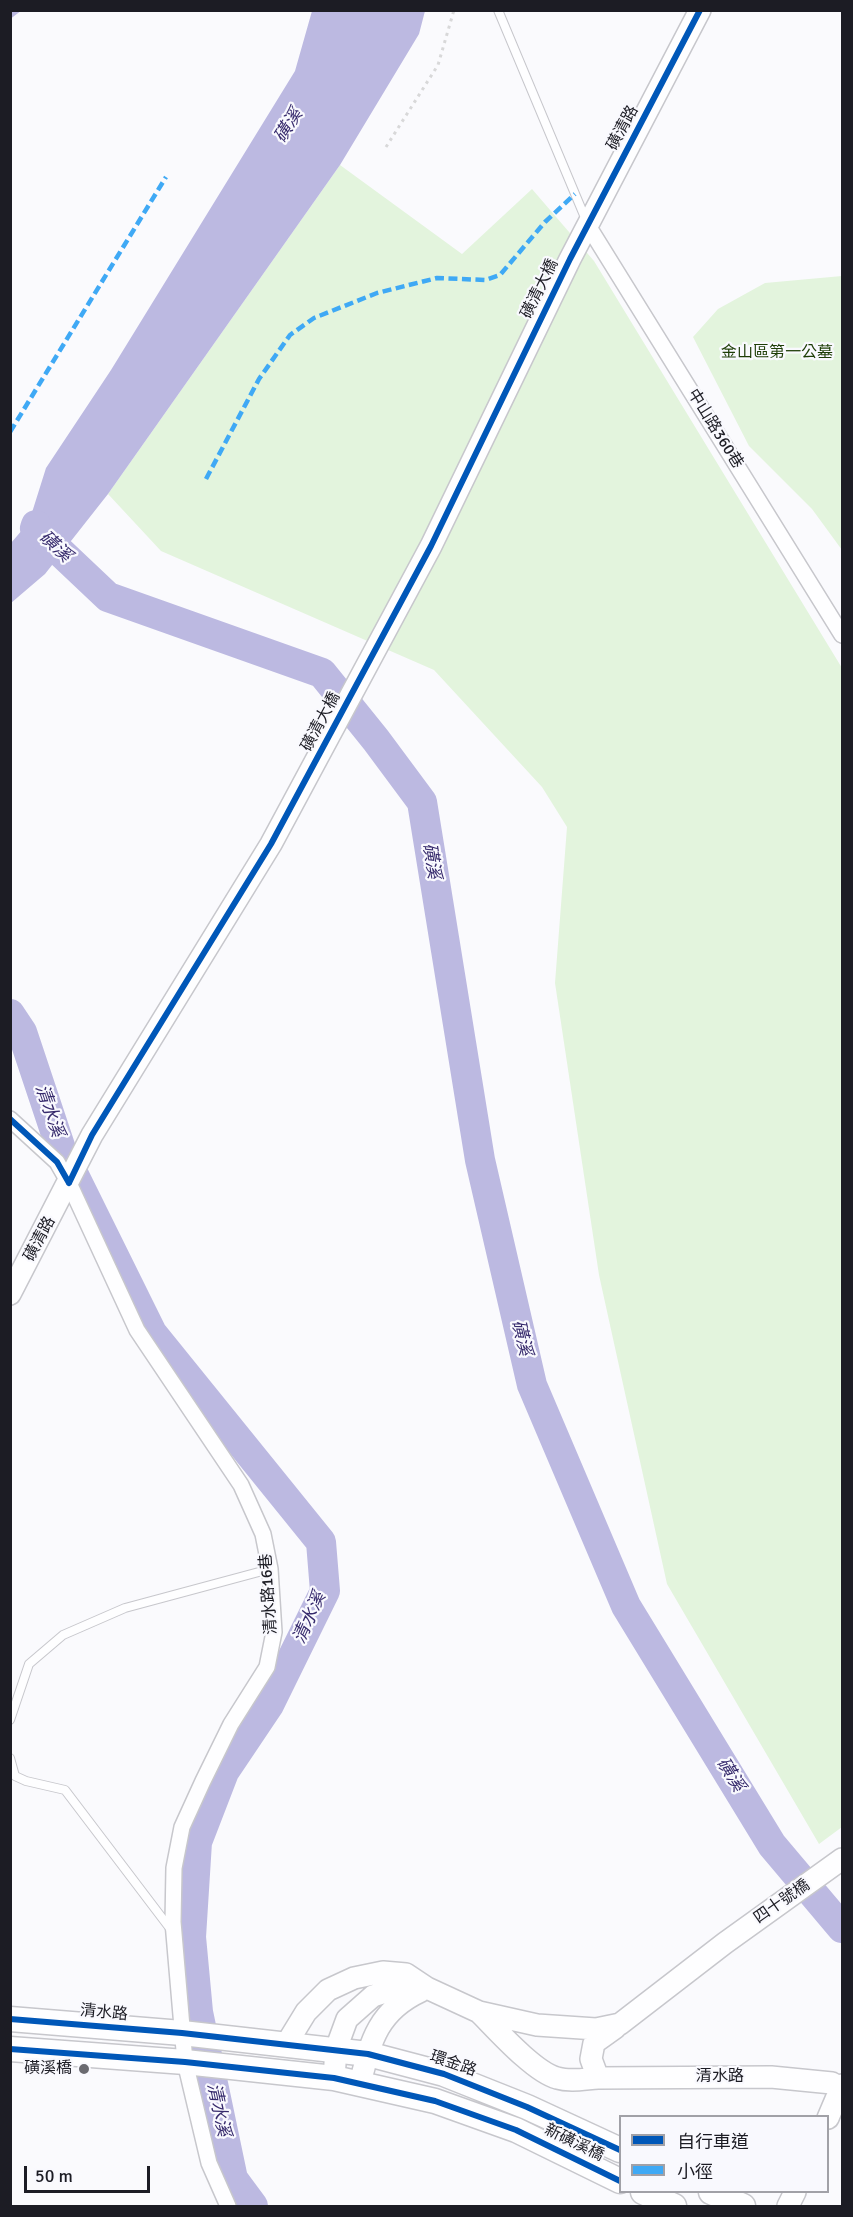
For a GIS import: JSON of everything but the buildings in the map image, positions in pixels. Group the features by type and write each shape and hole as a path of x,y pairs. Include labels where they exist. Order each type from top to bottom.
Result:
{"main road":[{"name":"清水路","path":"10,2019 287,2043"},
{"path":"287,2043 368,2054"},
{"path":"10,2049 229,2066 360,2083"},
{"name":"環金路","path":"368,2054 444,2074 527,2107"},
{"name":"新磺溪橋","path":"360,2083 435,2101 516,2130 619,2180"},
{"name":"新磺溪橋","path":"527,2107 619,2149"},
{"path":"645,2193 674,2206"},
{"path":"713,2193 743,2206"}],"street":[{"name":"磺清路","path":"570,258 700,10"},
{"name":"中山路360巷","path":"587,224 843,634"},
{"name":"磺清大橋","path":"69,1183 92,1135 271,844 431,546 570,258"},
{"name":"清水路16巷","path":"10,1119 57,1162 69,1183 137,1330 241,1485 263,1534 270,1569 274,1632 267,1667 231,1724 182,1827 174,1868 174,1934 188,2034 189,2063 209,2163 228,2206"},
{"name":"磺清路","path":"10,1294 69,1183"},
{"name":"四十號橋","path":"725,1943 841,1861"},
{"name":"清水路","path":"598,2078 591,2059 594,2043 725,1943"},
{"name":"清水路","path":"287,2043 306,2012 328,1989 354,1978 382,1972 406,1974 428,1988 479,2012 537,2025 596,2029 620,2024"},
{"path":"334,2078 336,2049 347,2019 373,1996 394,1989 428,1988"},
{"path":"360,2083 368,2054 384,2016 404,1999 428,1988"},
{"name":"清水路","path":"479,2012 524,2056 553,2077 568,2080 771,2077 832,2083 842,2088"},
{"path":"829,2116 842,2088"}],"lane":[{"path":"498,10 587,224"},
{"path":"10,1720 29,1664 63,1635 125,1608 270,1569"},
{"path":"10,1758 15,1776 26,1781 65,1790 174,1934"}],"path":[{"path":"386,147 438,65 454,10"}],"green space":[{"path":"340,165 462,254 532,189 594,261 842,668 842,1827 819,1844 667,1584 599,1275 555,983 567,827 542,787 434,670 161,551 108,494"},
{"name":"金山區第一公墓","path":"842,276 842,550 812,509 749,446 693,337 718,309 765,283"}],"water":[{"path":"312,11 425,11 419,34 340,165 108,494 45,574 11,603 11,543 29,522 46,468 111,370 295,71"}],"waterway":[{"path":"10,16 18,10"},
{"name":"磺溪","path":"36,525 35,528 108,597 322,673 422,802 480,1160 532,1385 626,1606 772,1845 842,1928"},
{"name":"清水溪","path":"10,1014 22,1032 61,1149 152,1333 321,1542 325,1591 269,1705 224,1772 197,1842 191,1937 198,2012 233,2179 253,2206"}],"marked path":[{"path":"10,432 166,177"},
{"path":"206,479 259,379 290,335 314,318 377,293 437,278 485,280 500,275 545,222 575,194"}],"cycle path":[{"path":"69,1183 92,1135 271,844 431,546 570,259 700,10"},
{"path":"10,1119 57,1162 69,1183"},
{"path":"10,2019 182,2033 368,2054 444,2074 527,2107 619,2150"},
{"path":"10,2049 185,2062 334,2078 435,2101 516,2130 619,2181"}],"place":[{"name":"磺溪橋","path":"84,2069"}]}
